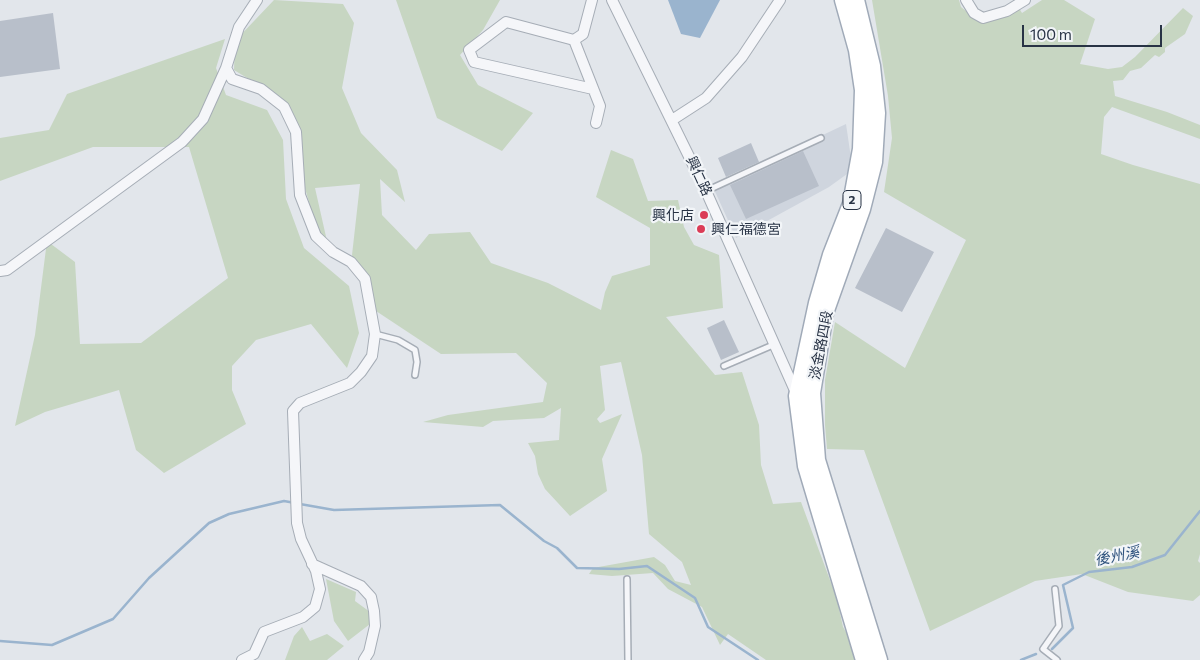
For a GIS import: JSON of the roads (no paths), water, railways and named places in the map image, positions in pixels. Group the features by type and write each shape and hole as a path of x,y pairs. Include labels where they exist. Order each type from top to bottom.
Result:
{"main road":[{"name":"淡金路四段","path":"843,0 857,50 863,90 862,142 851,204 831,255 817,303 804,394 806,466 864,660"},
{"name":"淡金路四段","path":"856,0 872,66 876,113 874,162 862,209 825,313 804,394 818,460 879,660"}],"street":[{"path":"0,272 7,270 182,142 203,119 226,68 239,27 257,0"},
{"path":"592,0 583,34 574,40 506,22 468,50 474,62 593,89"},
{"name":"興仁路","path":"612,0 706,191 773,345 804,394"},
{"path":"672,120 706,98 742,57 780,0"},
{"path":"966,0 974,13 983,18 1007,11 1025,0"},
{"path":"574,40 600,106 596,123"},
{"path":"226,68 232,78 262,89 284,107 296,132 300,195 316,236 333,252 352,262 365,279 375,334 372,356 361,372 350,383 300,403 293,411 298,523 301,539 320,589 315,607 302,617 264,632 254,654 242,660"},
{"path":"312,564 361,586 371,596 374,610 374,626 369,652 364,660"}],"lane":[{"path":"706,191 821,138"},
{"path":"375,334 398,340 414,350 417,362 415,374"},
{"path":"724,366 773,345"},
{"path":"628,579 628,660"},
{"path":"1055,589 1059,626 1043,649 1057,660"}],"water":[{"path":"668,0 720,0 700,38 681,34"}],"waterway":[{"path":"0,641 52,645 113,619 149,578 209,523 229,514 284,501 295,503"},
{"path":"300,504 334,510 500,505 544,541 557,548 577,568 619,569 647,566 695,598 708,627 758,660"},
{"name":"後州溪","path":"1052,649 1073,628 1063,585 1089,572 1132,567 1165,555 1200,511"},
{"name":"後州溪","path":"1021,660 1036,654"}],"place":[{"name":"興化店","path":"704,215"},
{"name":"興仁福德宮","path":"701,229"}]}
